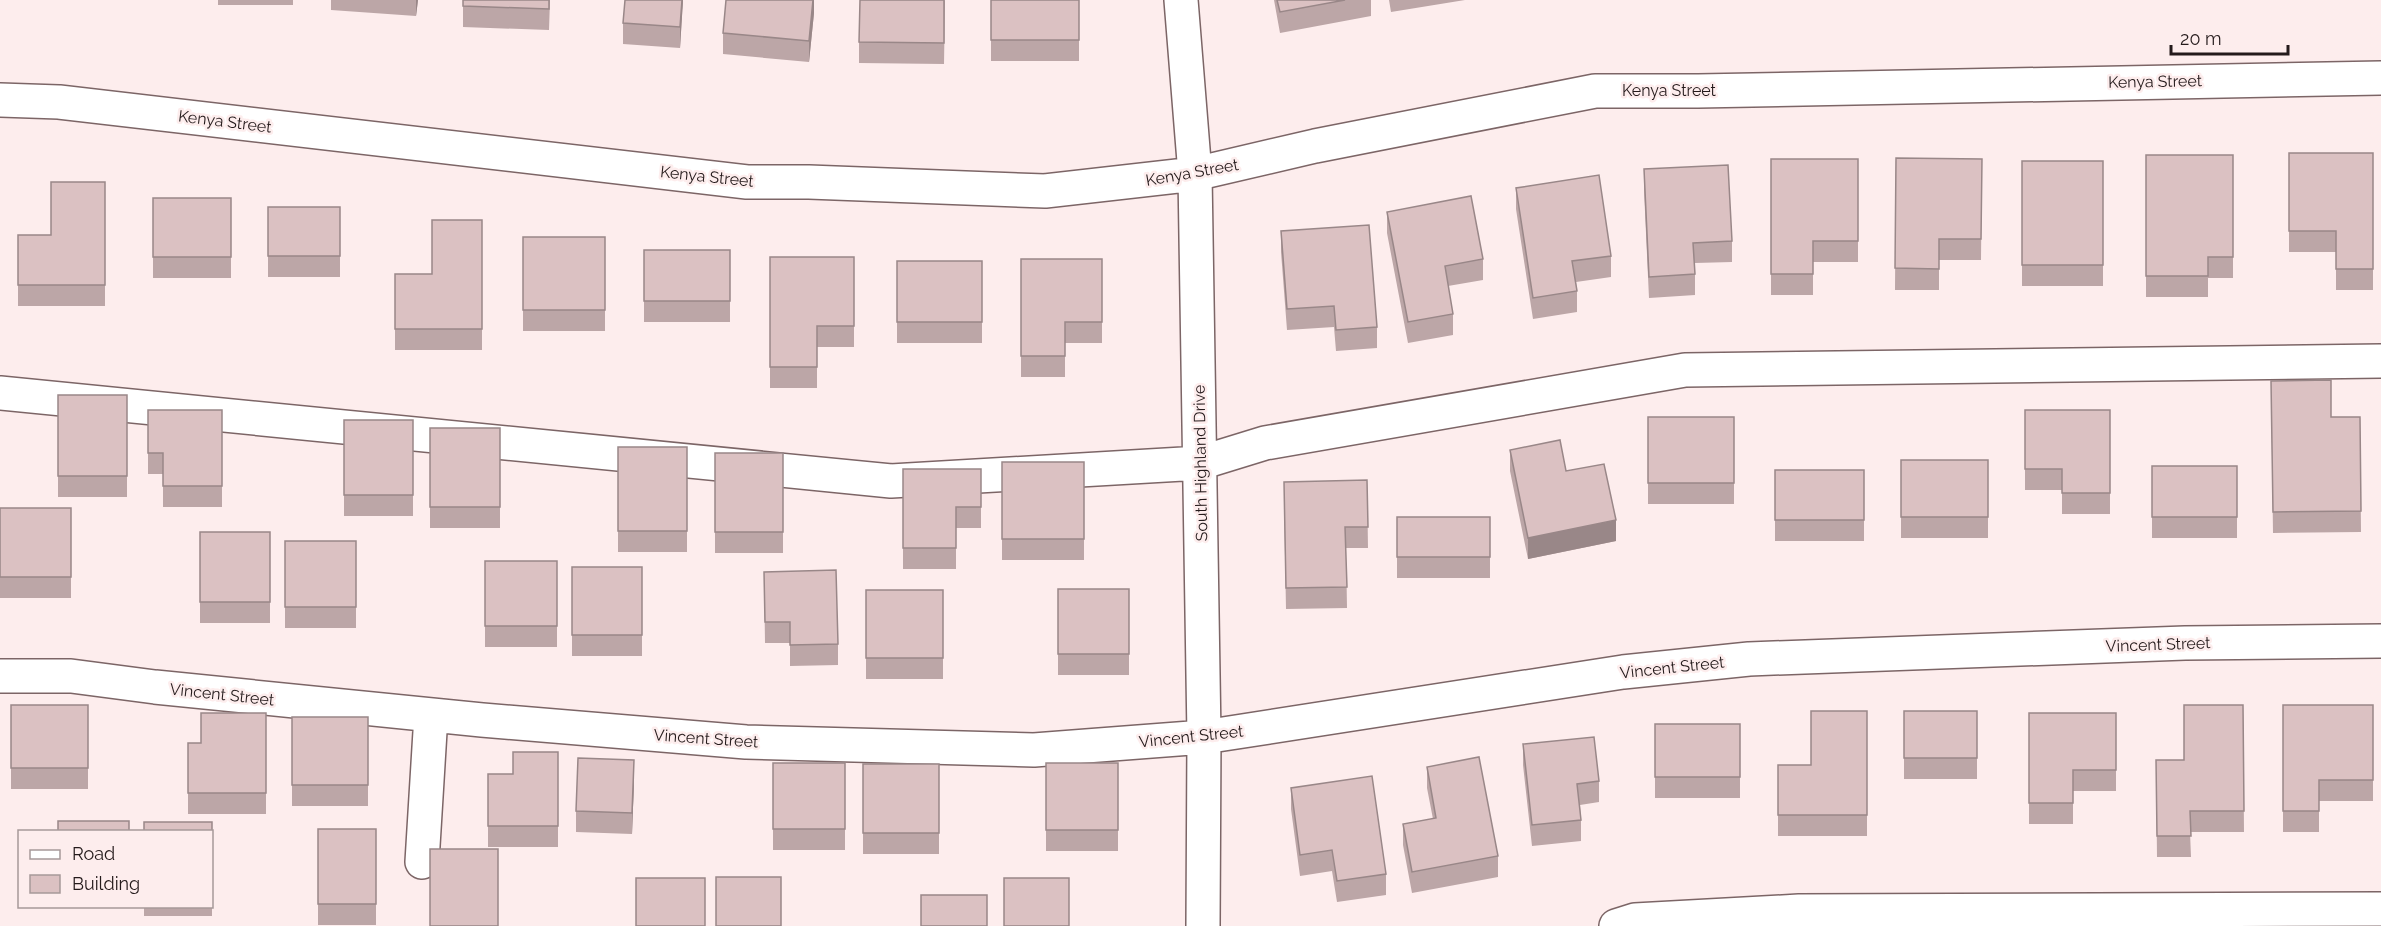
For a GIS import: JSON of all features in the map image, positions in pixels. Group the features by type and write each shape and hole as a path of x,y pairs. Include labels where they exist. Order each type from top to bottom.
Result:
{"street":[{"name":"South Highland Drive","path":"1181,0 1195,174 1204,737 1203,926"},
{"name":"Kenya Street","path":"0,100 59,102 747,182 809,182 1045,191 1195,174 1315,147 1596,91 2381,78"},
{"path":"0,393 891,481 1200,463 1265,443 1685,370 2381,361"},
{"name":"Vincent Street","path":"0,676 71,676 155,687 431,715 746,742 1034,750 1204,737 1623,672 1749,659 2185,643 2381,641"},
{"path":"422,862 431,715"},
{"path":"1616,926 1635,920 1799,911 2381,909"}],"building":[{"path":"463,0 549,0 549,9 463,6"},
{"path":"625,0 682,0 680,27 623,23"},
{"path":"726,0 813,0 809,41 723,33"},
{"path":"860,0 944,0 944,43 859,42"},
{"path":"991,0 1079,0 1079,40 991,40"},
{"path":"1277,0 1345,0 1280,12"},
{"path":"2289,153 2373,153 2373,269 2336,269 2336,231 2289,231"},
{"path":"2146,155 2233,155 2233,257 2208,257 2208,276 2146,276"},
{"path":"1896,158 1982,159 1981,239 1939,239 1939,269 1895,268"},
{"path":"1771,159 1858,159 1858,241 1813,241 1813,274 1771,274"},
{"path":"2022,161 2103,161 2103,265 2022,265"},
{"path":"1728,165 1732,241 1693,243 1695,274 1649,277 1644,169"},
{"path":"1599,175 1611,256 1572,261 1577,291 1533,298 1516,188"},
{"path":"51,182 105,182 105,285 18,285 18,235 51,235"},
{"path":"1471,196 1483,259 1445,266 1453,314 1408,322 1387,212"},
{"path":"153,198 231,198 231,257 153,257"},
{"path":"268,207 340,207 340,256 268,256"},
{"path":"432,220 482,220 482,329 395,329 395,274 432,274"},
{"path":"1369,225 1377,327 1336,330 1334,306 1287,309 1281,231"},
{"path":"523,237 605,237 605,310 523,310"},
{"path":"644,250 730,250 730,301 644,301"},
{"path":"770,257 854,257 854,326 817,326 817,367 770,367"},
{"path":"1021,259 1102,259 1102,322 1065,322 1065,356 1021,356"},
{"path":"897,261 982,261 982,322 897,322"},
{"path":"2331,380 2331,417 2360,417 2361,511 2273,512 2271,381"},
{"path":"58,395 127,395 127,476 58,476"},
{"path":"148,410 222,410 222,486 163,486 163,453 148,453"},
{"path":"2025,410 2110,410 2110,493 2062,493 2062,469 2025,469"},
{"path":"1648,417 1734,417 1734,483 1648,483"},
{"path":"344,420 413,420 413,495 344,495"},
{"path":"430,428 500,428 500,507 430,507"},
{"path":"1560,440 1566,471 1604,464 1616,520 1528,538 1510,450"},
{"path":"618,447 687,447 687,531 618,531"},
{"path":"715,453 783,453 783,532 715,532"},
{"path":"1901,460 1988,460 1988,517 1901,517"},
{"path":"1002,462 1084,462 1084,539 1002,539"},
{"path":"2152,466 2237,466 2237,517 2152,517"},
{"path":"903,469 981,469 981,507 956,507 956,548 903,548"},
{"path":"1775,470 1864,470 1864,520 1775,520"},
{"path":"1367,480 1368,527 1345,527 1347,587 1286,588 1284,482"},
{"path":"0,508 71,508 71,577 0,577"},
{"path":"1397,517 1490,517 1490,557 1397,557"},
{"path":"200,532 270,532 270,602 200,602"},
{"path":"285,541 356,541 356,607 285,607"},
{"path":"485,561 557,561 557,626 485,626"},
{"path":"572,567 642,567 642,635 572,635"},
{"path":"836,570 838,644 790,645 790,622 765,622 764,572"},
{"path":"1058,589 1129,589 1129,654 1058,654"},
{"path":"866,590 943,590 943,658 866,658"},
{"path":"11,705 88,705 88,768 11,768"},
{"path":"2184,705 2243,705 2244,811 2190,811 2191,836 2157,836 2156,760 2184,760"},
{"path":"2283,705 2373,705 2373,780 2319,780 2319,811 2283,811"},
{"path":"1811,711 1867,711 1867,815 1778,815 1778,765 1811,765"},
{"path":"1904,711 1977,711 1977,758 1904,758"},
{"path":"201,713 266,713 266,793 188,793 188,743 201,743"},
{"path":"2029,713 2116,713 2116,770 2073,770 2073,803 2029,803"},
{"path":"292,717 368,717 368,785 292,785"},
{"path":"1655,724 1740,724 1740,777 1655,777"},
{"path":"1594,737 1599,781 1577,784 1581,820 1532,825 1523,744"},
{"path":"513,752 558,752 558,826 488,826 488,774 513,774"},
{"path":"1479,757 1498,856 1412,872 1403,824 1436,818 1427,767"},
{"path":"578,758 634,760 632,813 576,811"},
{"path":"773,763 845,763 845,829 773,829"},
{"path":"1046,763 1118,763 1118,830 1046,830"},
{"path":"863,764 939,764 939,833 863,833"},
{"path":"1372,776 1386,874 1337,881 1332,850 1300,855 1291,788"},
{"path":"58,821 129,821 129,830 58,830"},
{"path":"144,822 212,822 212,830 144,830"},
{"path":"318,829 376,829 376,904 318,904"},
{"path":"430,849 498,849 498,926 430,926"},
{"path":"716,877 781,877 781,926 716,926"},
{"path":"636,878 705,878 705,926 636,926"},
{"path":"1004,878 1069,878 1069,926 1004,926"},
{"path":"921,895 987,895 987,926 921,926"}]}
